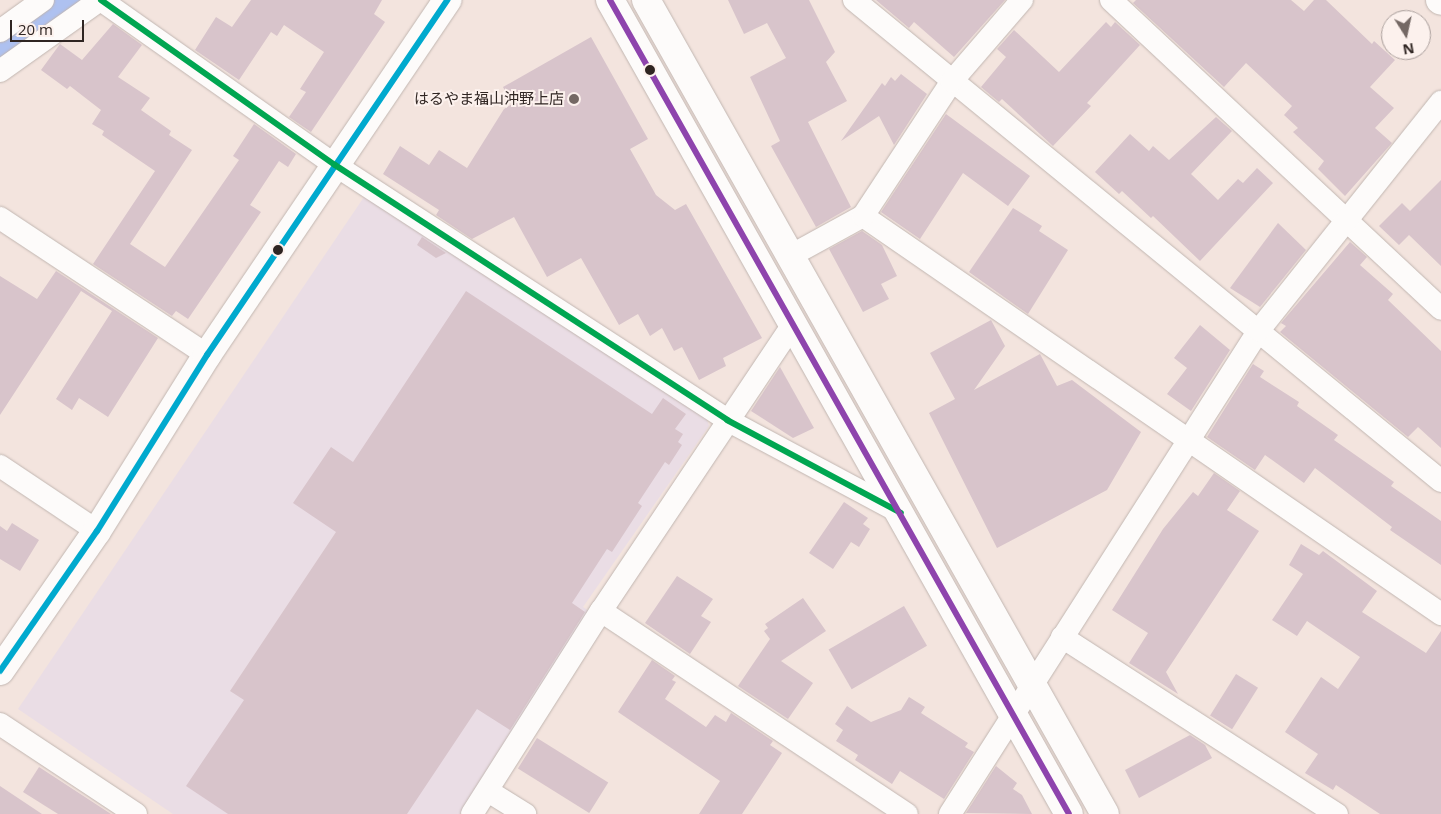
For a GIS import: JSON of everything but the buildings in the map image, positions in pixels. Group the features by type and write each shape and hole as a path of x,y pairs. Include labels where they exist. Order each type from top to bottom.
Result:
{"street":[{"path":"0,31 43,0"},
{"path":"0,71 100,0 335,166 727,420 901,513"},
{"path":"0,672 97,531 208,354 447,0"},
{"path":"610,0 901,513 1014,718 1070,814"},
{"path":"646,0 1105,814"},
{"path":"854,0 1441,481"},
{"path":"790,256 863,216 952,81 1022,0"},
{"path":"1111,0 1441,309"},
{"path":"950,814 1014,718 1030,684 1062,638 1259,330 1345,219 1441,102"},
{"path":"863,216 1441,614"},
{"path":"0,218 208,354"},
{"path":"472,814 600,611 793,324"},
{"path":"0,466 97,531"},
{"path":"600,611 907,814"},
{"path":"1062,638 1337,814"},
{"path":"0,724 136,814"},
{"path":"488,791 524,814"}],"shaded area":[{"path":"366,194 706,417 709,426 583,607 592,613 460,814 173,814 18,709"}],"waterway":[{"path":"0,50 71,0"}],"transit line":[{"path":"101,0 335,165 727,420 901,513"},
{"path":"0,671 97,531 207,355 447,0"},
{"path":"610,0 1069,814"}],"place":[{"name":"はるやま福山沖野上店","path":"574,99"}]}
